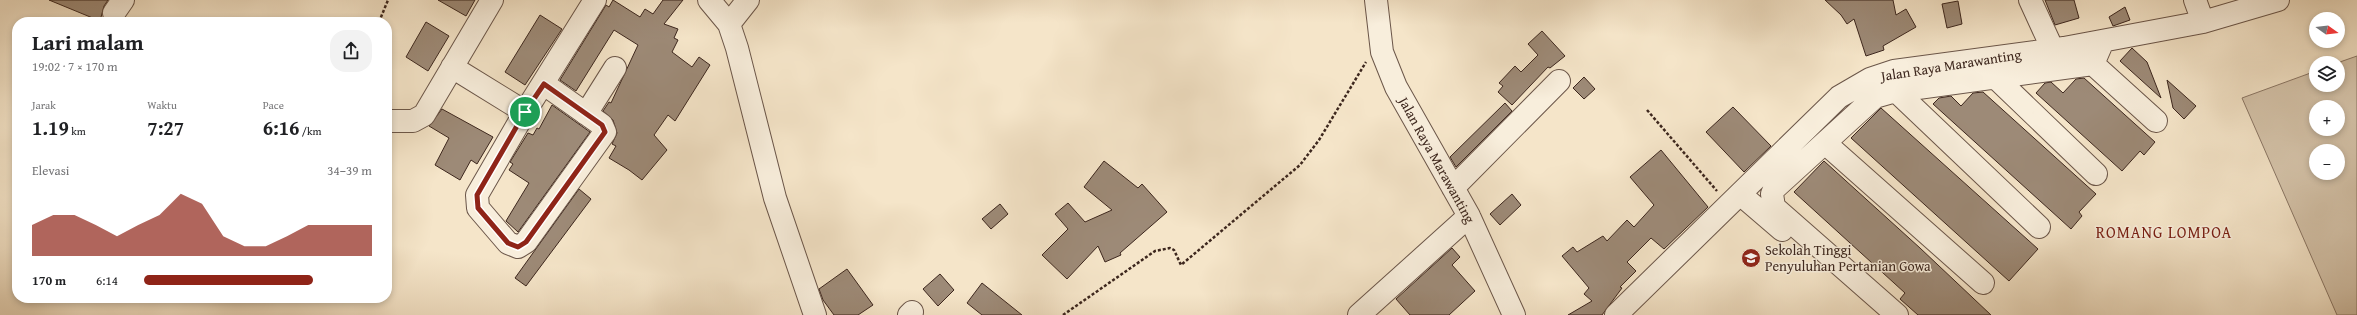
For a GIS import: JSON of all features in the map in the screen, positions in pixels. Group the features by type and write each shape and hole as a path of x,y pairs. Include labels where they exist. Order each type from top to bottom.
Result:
{"street":[{"path":"392,121 412,121 424,115 492,0"},
{"path":"544,84 604,127 604,134 526,242 518,247 508,243 478,208 477,201 479,189 595,0"},
{"path":"709,0 729,24 746,80 775,198 815,315"},
{"path":"729,24 748,0"},
{"name":"Jalan Raya Marawanting","path":"1376,0 1382,52 1396,87 1469,216 1514,315"},
{"path":"2030,0 2053,50"},
{"path":"2195,0 2203,22"},
{"name":"Jalan Raya Marawanting","path":"1616,315 1839,97 1870,79 1894,71 2053,50 2203,22 2278,0"},
{"path":"2093,64 2103,41"},
{"path":"1897,315 1774,207 1772,194 1774,189 1875,96 1896,91 2093,64 2156,121"},
{"path":"452,67 525,112"},
{"path":"586,114 615,68"},
{"path":"1995,77 2096,174"},
{"path":"1453,188 1559,81"},
{"path":"1896,91 2039,227"},
{"path":"1825,143 1983,283"},
{"path":"1735,199 1879,315"},
{"path":"1359,315 1469,216"}],"path":[{"path":"381,17 388,0"},
{"path":"1063,315 1161,248 1170,248 1174,250 1181,265 1247,211 1308,155 1380,40"},
{"path":"1647,110 1735,199"}],"shaded area":[{"path":"2357,56 2357,315 2337,315 2242,98 2309,74 2309,92 2345,92 2345,60"}],"building":[{"path":"49,0 108,0 104,6 101,17 90,17"},
{"path":"438,0 475,0 466,16"},
{"path":"613,0 640,17 645,9 653,14 663,0 683,0 664,24 678,29 674,38 678,40 672,52 692,67 699,57 710,65 675,121 668,115 654,135 667,150 642,180 609,158 616,146 612,144 617,133 613,120 603,111 609,102 611,103 638,45 614,30 576,91 560,80 606,5 609,7"},
{"path":"1825,0 1893,0 1896,15 1906,9 1916,27 1883,46 1884,50 1866,56 1854,19 1847,24 1841,15"},
{"path":"2045,0 2074,0 2079,18 2055,25"},
{"path":"1958,1 1962,24 1947,28 1942,4"},
{"path":"2125,7 2130,20 2113,26 2109,17"},
{"path":"540,15 562,29 525,85 505,72"},
{"path":"426,22 449,36 428,71 406,57"},
{"path":"1542,31 1565,56 1550,68 1548,67 1512,105 1498,92 1503,86 1499,83 1515,66 1521,72 1538,55 1528,44"},
{"path":"2132,48 2147,62 2161,98 2120,61"},
{"path":"1584,77 1595,89 1584,99 1573,88"},
{"path":"2084,78 2155,142 2144,155 2140,151 2122,171 2036,93 2045,83 2051,82 2063,93 2076,79"},
{"path":"2167,80 2196,106 2184,119 2173,108"},
{"path":"1983,92 2096,194 2079,212 2082,216 2071,229 1933,104 1939,98 1951,96 1961,106 1973,93"},
{"path":"1505,103 1512,111 1456,167 1450,157"},
{"path":"552,105 590,132 518,232 506,221 529,183 509,170 513,164 510,162 528,133 533,135 537,128 539,129"},
{"path":"1733,107 1771,146 1744,172 1706,132"},
{"path":"1881,108 2038,249 2009,281 1851,138"},
{"path":"442,109 493,137 477,164 471,160 460,180 435,165 449,138 429,126"},
{"path":"1661,150 1708,207 1664,249 1651,238 1627,262 1636,271 1620,287 1622,288 1602,315 1568,315 1592,301 1584,294 1589,288 1562,256 1573,247 1577,252 1603,236 1607,241 1627,220 1634,227 1654,205 1630,177"},
{"path":"1104,161 1138,188 1142,184 1167,212 1120,253 1121,255 1105,262 1098,246 1067,279 1042,255 1068,229 1055,214 1068,203 1085,222 1112,210 1084,187"},
{"path":"1824,161 1991,315 1918,315 1900,299 1905,293 1794,192"},
{"path":"579,189 591,199 526,286 515,278"},
{"path":"1512,194 1521,205 1500,225 1490,214"},
{"path":"1000,204 1008,214 991,229 982,219"},
{"path":"1452,248 1460,257 1452,265 1475,291 1449,315 1410,315 1396,299"},
{"path":"847,269 873,305 858,315 834,315 823,300 819,289"},
{"path":"940,274 954,290 938,306 923,289"},
{"path":"982,283 1022,315 982,315 967,303"}],"place":[{"name":"Sekolah Tinggi Penyuluhan Pertanian Gowa","path":"1751,258"}],"district":[{"name":"ROMANG LOMPOA","path":"2164,232"}],"route":[{"path":"544,84 602,125 605,132 526,242 518,247 508,243 478,208 477,195 479,189 525,112 544,84"}]}
